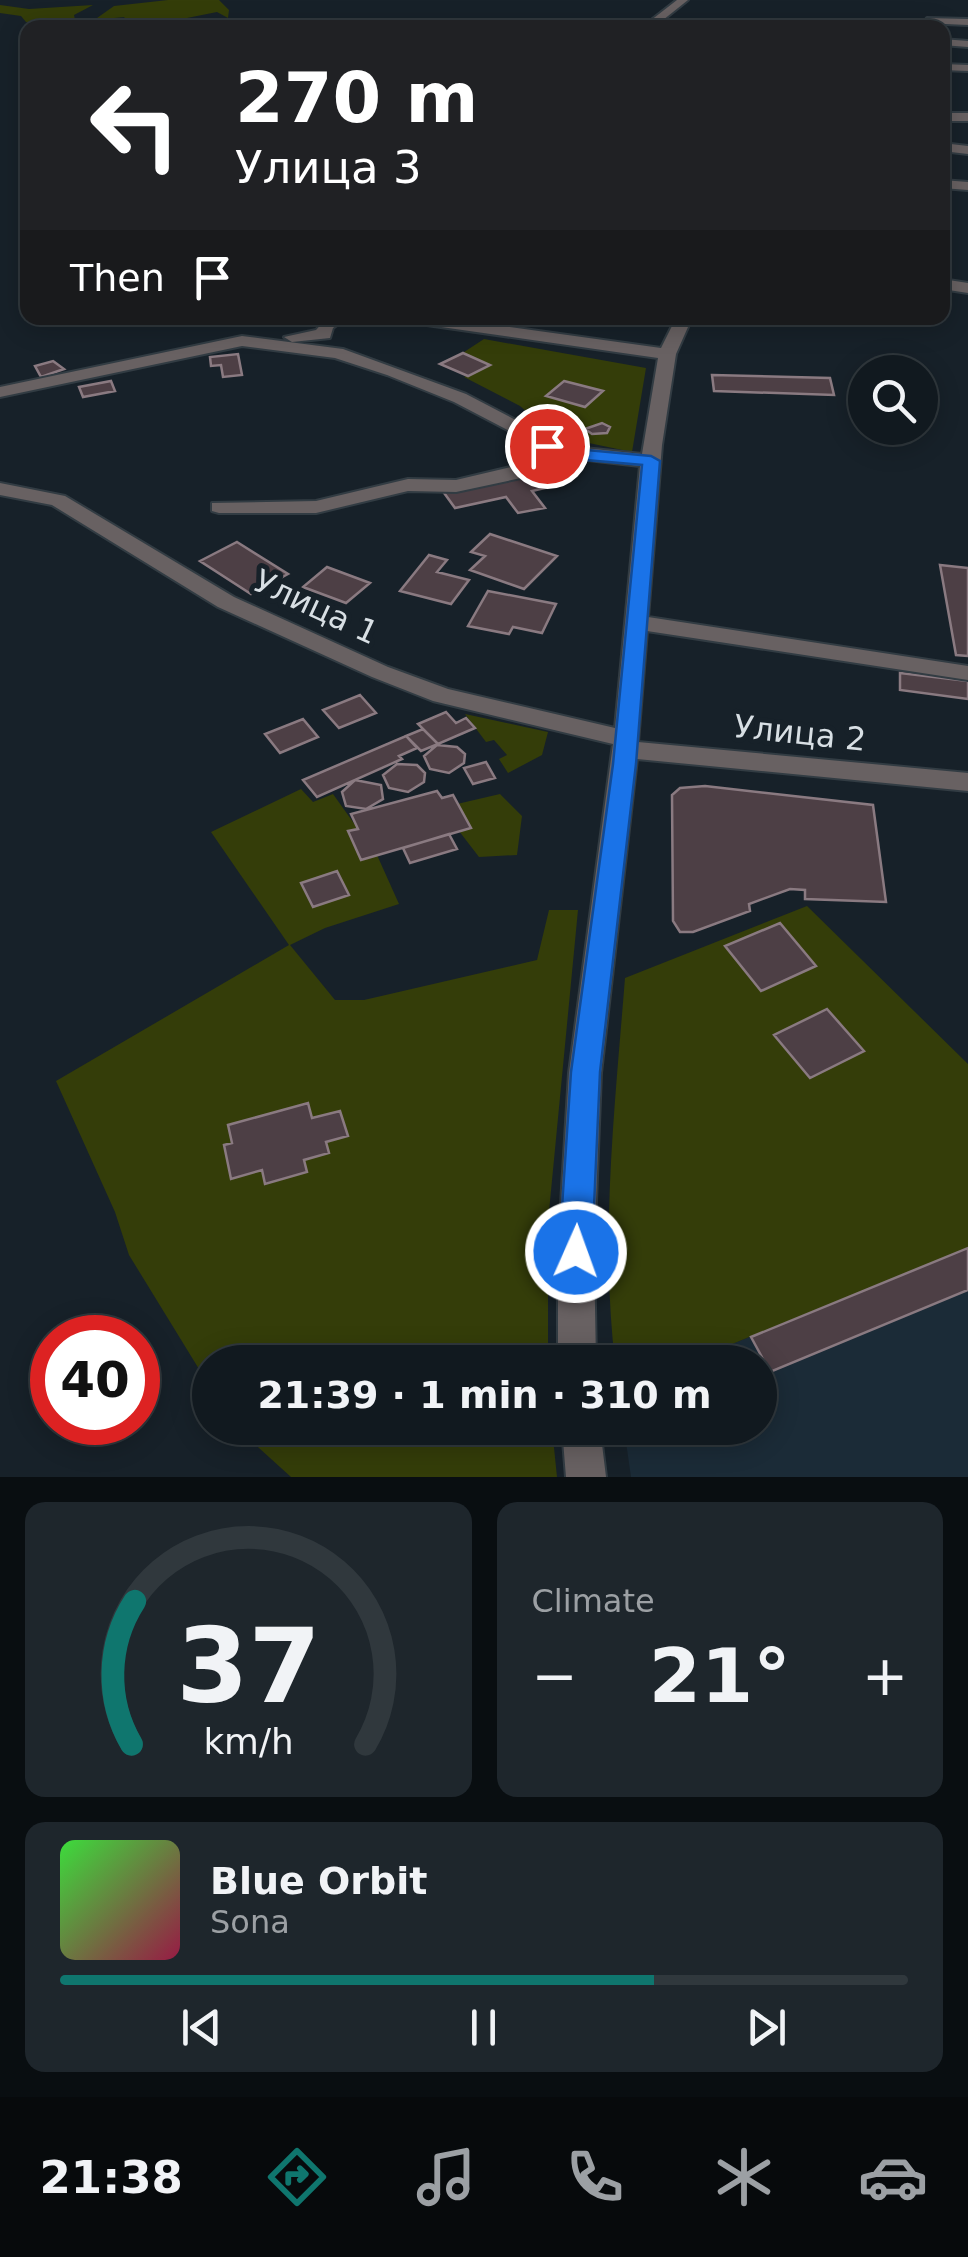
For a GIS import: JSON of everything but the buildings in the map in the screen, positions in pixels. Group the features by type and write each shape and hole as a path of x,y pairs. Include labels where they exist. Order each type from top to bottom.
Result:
{"street":[{"path":"654,20 683,0"},
{"path":"652,5 665,10"},
{"path":"927,20 937,8"},
{"path":"327,325 324,334 337,353"},
{"path":"462,325 667,354"},
{"path":"576,1345 576,1219 585,1072 626,744 651,461 667,354 681,325"},
{"path":"0,392 242,341 324,334"},
{"path":"242,341 337,353 460,398 547,446 574,454 651,461"},
{"path":"219,506 316,507 408,486 456,486 521,473 556,465 574,454"},
{"name":"Улица 1","path":"0,489 58,500 226,602 380,672 442,695 626,744"},
{"path":"636,622 968,673"},
{"name":"Улица 2","path":"626,744 968,782"},
{"path":"583,1445 586,1477"}],"shaded area":[{"path":"968,1248 968,1477 631,1477 626,1445 777,1445 777,1345 730,1345"}],"green space":[{"path":"219,0 229,10 228,18 217,12 177,20 75,20 97,18 114,6"},
{"path":"0,5 29,9 93,5 74,15 75,20 24,20 0,13"},
{"path":"484,339 646,368 632,452 555,436 520,406 464,377 490,365 461,354"},
{"path":"465,714 548,732 542,755 508,773 499,759 507,755 494,740 486,742"},
{"path":"301,789 313,802 333,794 358,829 349,831 377,855 399,904 325,928 290,945 335,1000 364,1000 537,960 549,910 578,910 548,1222 548,1345 192,1345 192,1358 129,1255 115,1212 56,1081 289,945 211,832","holes":["337,871 349,895 313,907 301,884"]},
{"path":"500,794 522,816 517,855 479,857 459,831 457,804"},
{"path":"807,906 968,1064 968,1248 730,1345 614,1345 609,1218 625,978"},
{"path":"256,1445 554,1445 557,1477 291,1477"}],"route":[{"path":"547,446 574,454 651,461 624,764 585,1072 576,1252"}]}
